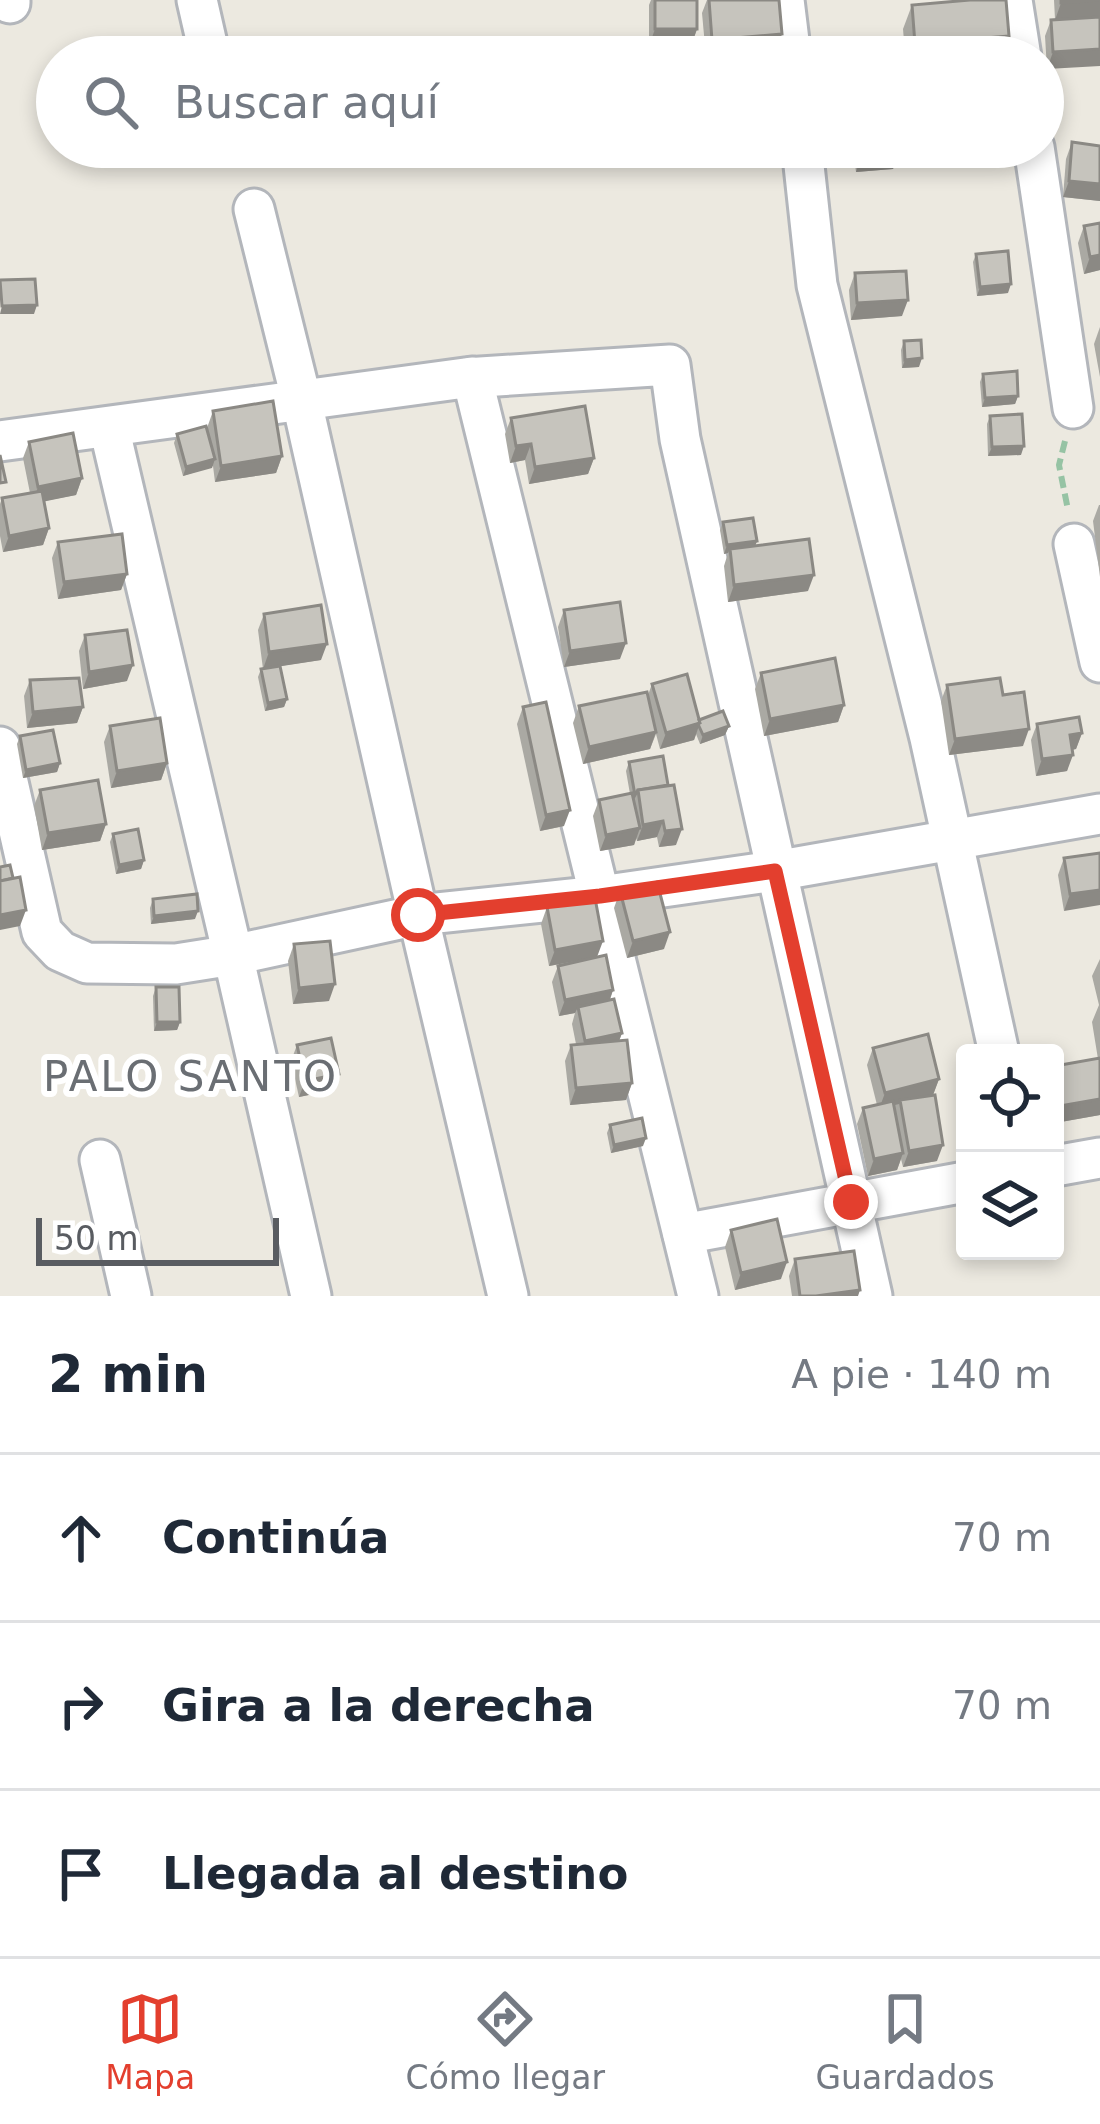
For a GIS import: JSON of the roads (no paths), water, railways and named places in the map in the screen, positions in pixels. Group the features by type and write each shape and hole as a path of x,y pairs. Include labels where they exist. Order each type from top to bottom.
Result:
{"street":[{"path":"197,0 205,36"},
{"path":"784,0 788,36"},
{"path":"1012,0 1018,36"},
{"path":"804,168 817,285 881,533 997,1044"},
{"path":"1037,168 1073,408"},
{"path":"254,209 508,1296"},
{"path":"0,441 472,377 670,365 680,439 872,1296"},
{"path":"472,377 698,1296"},
{"path":"109,427 311,1296"},
{"path":"1074,544 1100,662"},
{"path":"0,747 41,932 60,950 87,963 176,964 418,915 775,871 1100,814"},
{"path":"1064,1164 1100,1158"},
{"path":"100,1160 131,1296"},
{"path":"682,1234 956,1184"}],"district":[{"name":"PALO SANTO","path":"191,1076"}]}
